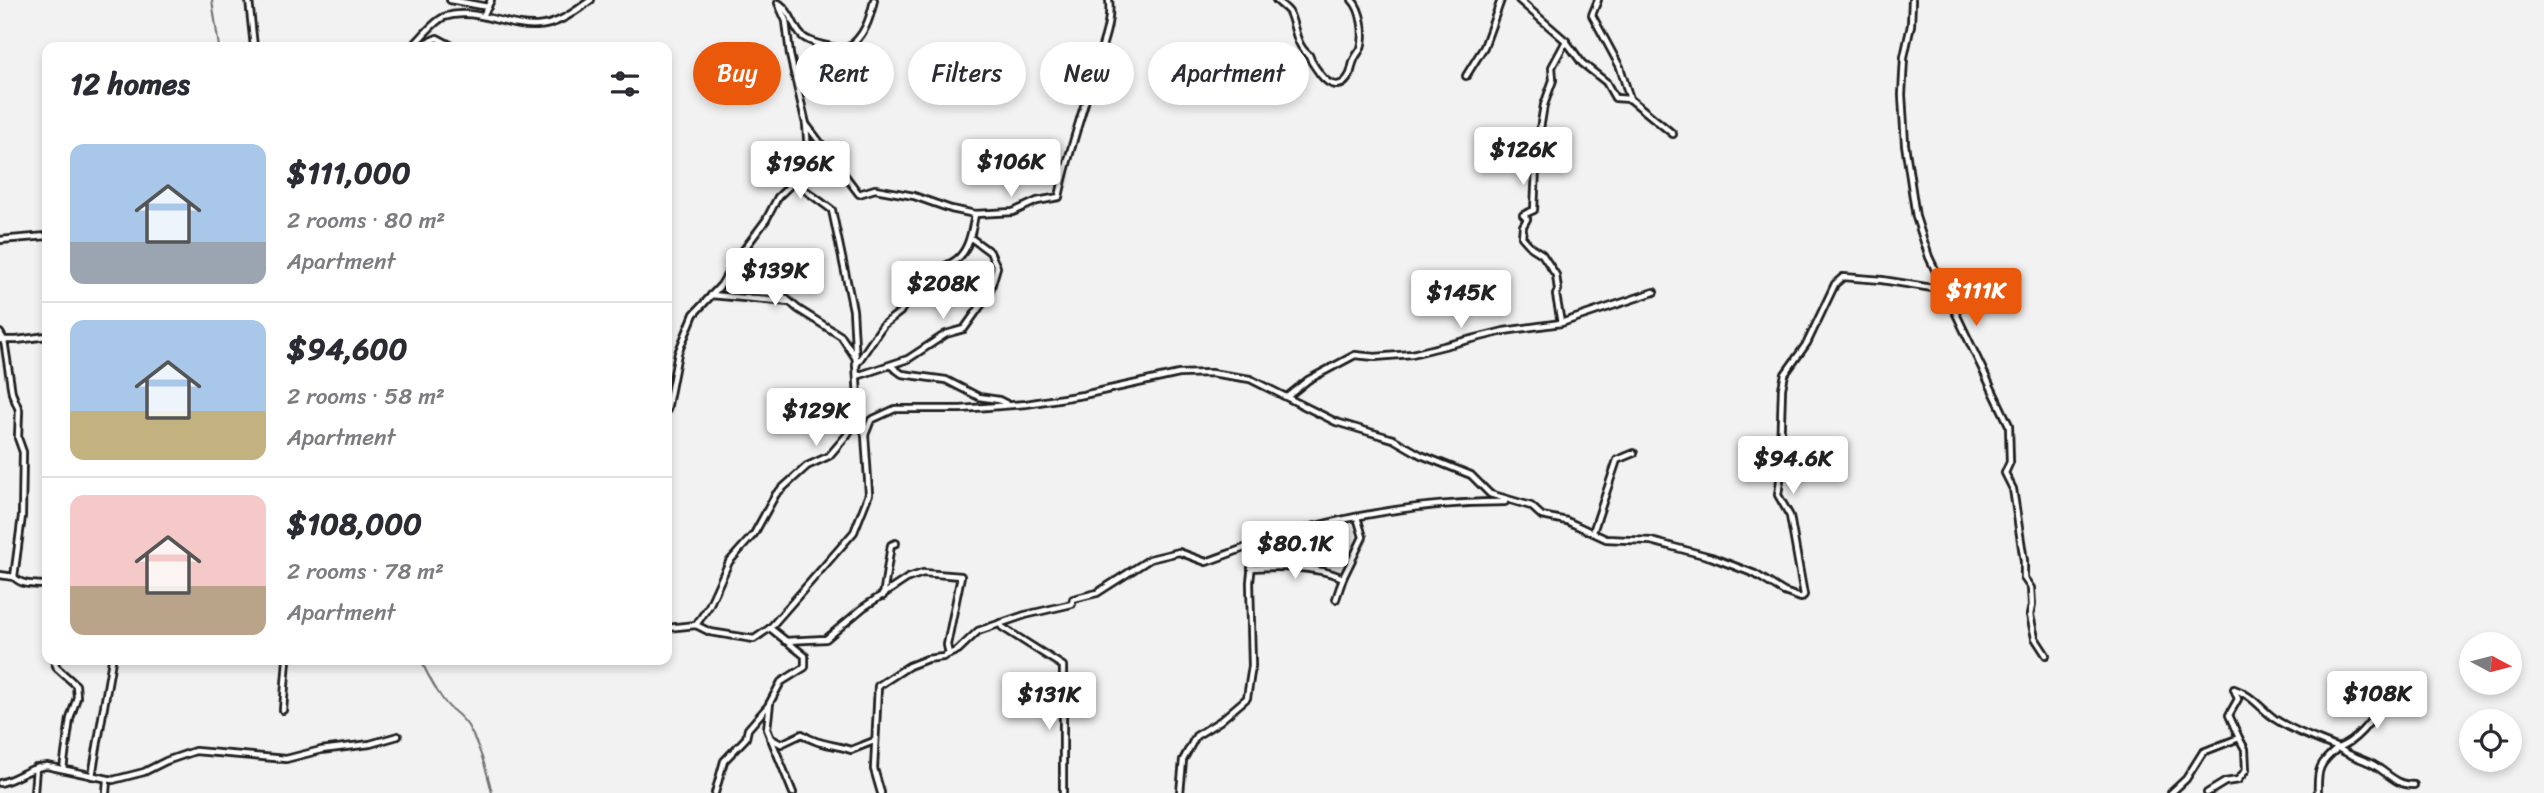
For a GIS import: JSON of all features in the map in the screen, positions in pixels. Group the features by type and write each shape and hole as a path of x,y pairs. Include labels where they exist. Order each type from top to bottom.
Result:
{"street":[{"path":"249,0 253,42"},
{"path":"450,0 488,7"},
{"path":"482,16 491,0"},
{"path":"419,42 442,18 458,14 539,26 562,20 591,0"},
{"path":"778,1 789,11 802,36 846,50 854,45 867,25 874,0"},
{"path":"806,124 859,194 876,189 914,196 950,209 975,214 1013,212 1037,201 1059,197 1066,162 1087,102 1107,30 1111,13 1109,0"},
{"path":"1276,0 1288,10 1294,31 1303,50 1309,55 1312,66 1326,82 1334,85 1343,83 1350,75 1354,58 1361,49 1363,33 1360,15 1352,0"},
{"path":"1466,75 1484,47 1501,0"},
{"path":"1519,0 1566,41 1582,63 1606,82 1615,98 1630,99"},
{"path":"1598,0 1592,15 1620,67 1630,99 1673,134"},
{"path":"1912,0 1902,95 1905,144 1916,217 1929,257 2010,425 2010,462 2005,473 2013,489 2024,578 2031,588 2030,615 2035,638 2046,655"},
{"path":"672,391 678,353 694,314 721,285 756,235 778,197 803,173 808,152 806,124 790,55 786,22 778,1"},
{"path":"427,42 437,38 445,42"},
{"path":"1561,323 1556,275 1542,254 1522,237 1527,219 1523,215 1534,210 1538,147 1544,105 1553,80 1552,67 1566,41"},
{"path":"672,627 696,625 710,632 754,639 770,628 854,532 869,494 865,435 859,417 853,310 832,210 805,190 797,178 803,173"},
{"path":"856,362 883,324 900,312 913,291 916,276 956,262 971,238 975,214"},
{"path":"0,240 42,236"},
{"path":"857,376 908,359 946,334 964,330 989,294 997,267 990,252 971,238"},
{"path":"734,264 754,271 804,314 841,336 856,362"},
{"path":"865,435 871,421 895,409 1009,405 1083,396 1179,374 1211,373 1250,379 1336,422 1393,439 1421,455 1471,475 1490,494 1531,506 1542,516 1567,521 1606,539 1651,541 1711,557 1755,574 1784,592 1804,598 1790,516 1778,495 1782,465 1782,388 1785,374 1807,343 1839,279 1882,280 1945,290"},
{"path":"1287,398 1308,380 1355,355 1412,354 1504,331 1561,323 1654,292"},
{"path":"711,295 793,303"},
{"path":"0,333 12,393 19,410 18,438 23,452 22,516 14,577"},
{"path":"2,340 42,336"},
{"path":"890,366 902,374 946,380 979,397 999,400 1009,405"},
{"path":"696,625 709,606 729,562 754,534 776,494 807,466 829,456 859,417"},
{"path":"1593,532 1618,460 1634,453"},
{"path":"881,793 874,769 878,686 909,666 958,650 978,631 1025,615 1072,604 1073,599 1097,593 1150,559 1179,552 1206,562 1276,537 1357,516 1435,505 1510,502"},
{"path":"1336,599 1363,537 1357,516"},
{"path":"883,597 887,560 891,545 896,543"},
{"path":"1180,793 1183,760 1196,736 1220,721 1247,698 1252,666 1251,568 1254,545"},
{"path":"1251,568 1295,569 1335,574 1343,578"},
{"path":"785,641 826,639 864,607 922,573 961,576 947,645 949,654"},
{"path":"0,575 14,577 18,582 42,584"},
{"path":"1000,624 1063,666 1063,793"},
{"path":"715,793 724,761 746,738 748,729 770,702 781,682 805,667 805,656 770,628"},
{"path":"56,665 76,685 62,769"},
{"path":"92,776 110,665"},
{"path":"283,710 287,665"},
{"path":"2318,793 2317,771 2329,756 2338,748 2347,745 2359,733 2396,687"},
{"path":"2207,793 2225,782 2238,780 2246,769 2245,749 2229,715 2238,699 2234,689 2245,692 2274,719 2294,730 2373,764 2401,785 2414,785"},
{"path":"770,702 767,730 793,793"},
{"path":"770,738 781,744 802,734 819,743 831,743 851,751 874,741"},
{"path":"0,783 36,767 62,769 107,780 144,772 195,751 286,759 321,750 370,744 398,736"},
{"path":"2171,793 2186,779 2203,752 2239,738"},
{"path":"34,793 36,767"},
{"path":"106,793 107,780"}],"waterway":[{"path":"212,0 218,42"},
{"path":"424,665 442,698 472,733 492,793"}]}
